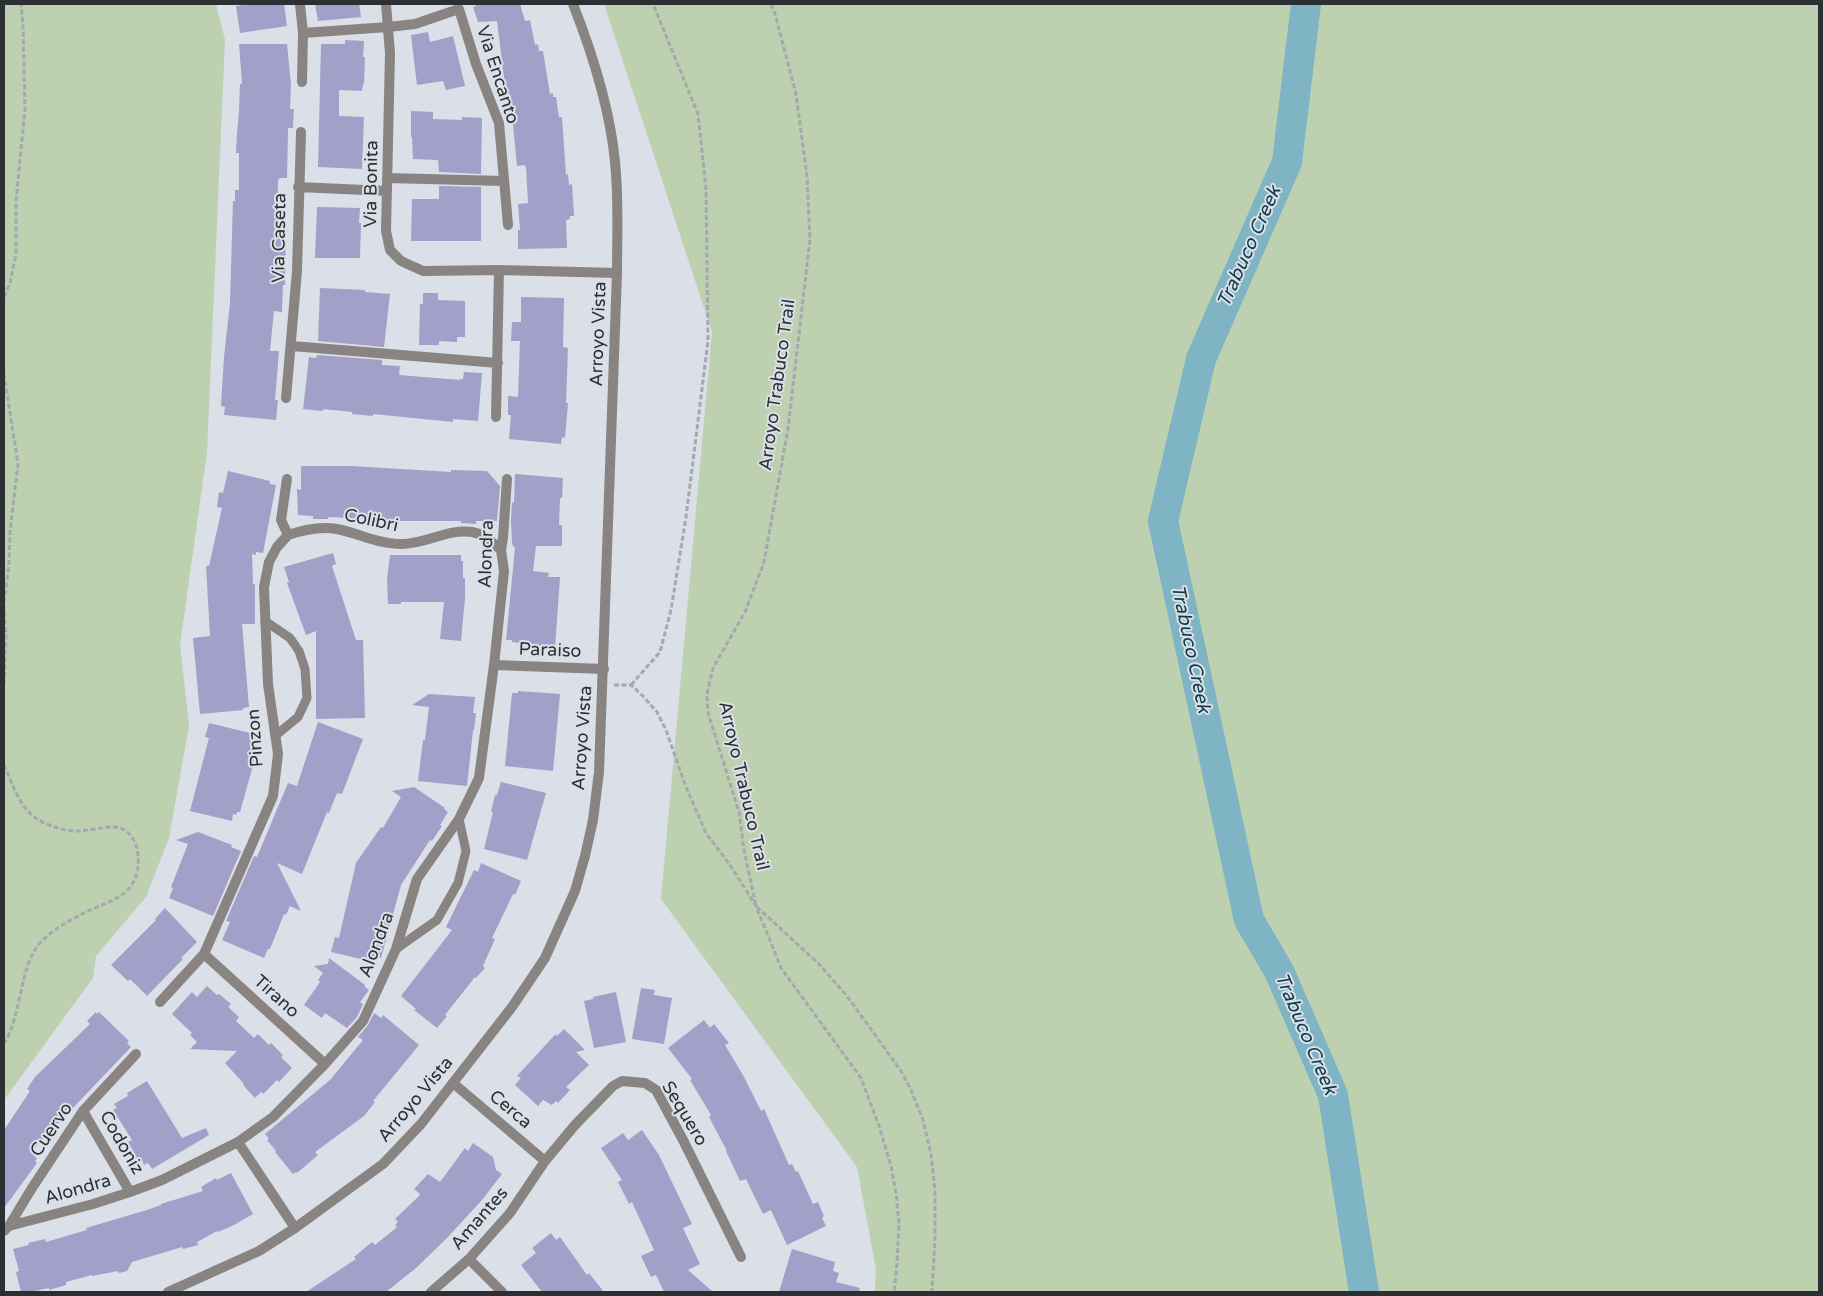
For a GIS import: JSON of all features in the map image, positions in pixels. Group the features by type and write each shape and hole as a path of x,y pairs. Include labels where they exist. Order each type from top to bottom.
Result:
{"street":[{"path":"300,4 303,32 302,82"},
{"name":"Via Bonita","path":"386,4 390,90 386,231 390,250 401,261 424,271 500,270 617,273"},
{"name":"Arroyo Vista","path":"168,1292 259,1251 295,1228 383,1164 420,1124 512,1007 545,958 575,891 593,820 600,772 617,273 615,163 609,119 597,73 573,4"},
{"name":"Via Encanto","path":"388,28 415,24 459,9 476,64 499,123 508,225"},
{"path":"303,32 388,28"},
{"name":"Via Caseta","path":"286,398 297,271 301,132"},
{"path":"387,178 504,181"},
{"path":"298,187 387,190"},
{"path":"496,417 500,270"},
{"path":"292,346 498,363"},
{"name":"Alondra","path":"6,1228 130,1192 162,1180 238,1142 273,1117 325,1064 363,1021 396,950 417,879 459,819 479,778 504,571 500,550 503,538 506,479"},
{"path":"286,480 280,520 288,535"},
{"name":"Colibri","path":"288,535 316,529 336,529 374,540 400,544 417,543 440,535 465,531 486,537 500,550"},
{"name":"Pinzon","path":"160,1002 204,954 272,796 278,754 268,684 264,587 268,562 277,547 288,535"},
{"name":"Paraiso","path":"494,665 604,669"},
{"name":"Tirano","path":"204,954 325,1064"},
{"name":"Cuervo","path":"6,1228 83,1111 136,1054"},
{"name":"Sequero","path":"545,1161 575,1125 613,1086 622,1081 645,1083 656,1090 741,1257"},
{"name":"Cerca","path":"453,1083 545,1161"},
{"name":"Codoniz","path":"83,1111 130,1192"},
{"path":"238,1142 295,1228"},
{"name":"Amantes","path":"431,1292 469,1259 510,1213 545,1161"},
{"path":"469,1259 502,1292"}],"lane":[{"path":"265,621 290,638 299,651 305,669 307,698 298,718 275,736"},
{"path":"396,950 437,920 458,883 466,851 459,819"}],"path":[{"path":"4,297 10,283 16,254 16,201 25,109 23,25 20,4"},
{"path":"631,685 660,652 671,610 686,517 708,341 706,189 698,114 653,4"},
{"name":"Arroyo Trabuco Trail","path":"756,906 744,850 739,812 708,713 707,694 714,668 745,612 764,562 788,429 810,239 807,176 796,94 776,14 771,4"},
{"path":"4,374 18,464 4,605 6,635 4,685"},
{"path":"603,685 631,685 657,712 666,730 686,787 706,833 730,865 756,906 781,968 861,1078 879,1126 891,1166 896,1193 899,1223 894,1292"},
{"path":"4,765 24,806 31,814 47,824 66,830 84,831 117,827 124,830 135,842 139,863 133,884 126,892 111,902 85,912 60,926 43,939 29,963 12,1026 4,1043"},
{"path":"756,906 820,965 847,996 896,1063 911,1090 923,1120 931,1154 935,1239 932,1292"}],"green space":[{"path":"4,4 216,4 225,40 207,452 180,645 189,726 169,838 146,897 96,956 93,978 4,1100"},
{"path":"604,4 1819,4 1819,1292 875,1292 876,1269 857,1167 661,899 712,332"}],"building":[{"path":"284,4 287,26 240,33 236,6"},
{"path":"315,4 359,4 361,17 318,21"},
{"path":"475,4 520,4 525,21 530,20 535,45 538,44 539,51 543,51 550,94 553,93 553,97 556,97 559,117 562,117 566,175 568,174 569,185 572,184 574,216 570,216 570,219 566,220 567,248 518,249 518,230 520,230 518,204 528,203 526,167 525,165 517,166 510,94 506,94 497,21 478,22 473,7 476,6"},
{"path":"428,32 430,42 453,36 465,86 446,90 443,81 417,85 411,35"},
{"path":"345,40 364,41 364,84 362,91 339,90 339,116 364,117 362,169 318,167 321,44 345,44"},
{"path":"239,44 287,44 291,85 290,109 294,109 293,128 288,128 287,178 280,178 278,180 277,219 286,219 285,285 283,285 282,312 274,311 270,351 279,351 275,400 278,400 276,420 224,415 225,407 221,406 230,303 233,201 235,201 235,190 239,190 239,153 236,153 240,84 242,84"},
{"path":"411,111 433,112 433,119 462,120 462,117 482,118 481,174 439,172 438,160 413,159"},
{"path":"439,186 481,187 481,241 411,241 412,199 439,199"},
{"path":"317,207 360,208 360,258 315,258"},
{"path":"320,288 365,290 365,292 390,294 384,347 318,341"},
{"path":"423,293 438,293 438,300 465,301 465,337 457,337 457,342 439,341 439,345 419,345 420,304 423,304"},
{"path":"521,297 564,298 563,347 568,348 566,403 568,403 565,438 562,437 561,444 509,439 511,415 508,415 508,396 518,397 520,341 511,341 512,322 521,322"},
{"path":"317,355 382,360 382,365 400,366 399,375 460,380 463,379 464,372 482,373 478,421 453,419 453,422 373,414 373,416 352,414 352,412 323,409 323,411 303,409 309,357 316,358"},
{"path":"301,466 351,466 451,472 451,470 487,471 500,486 497,521 476,521 476,524 461,523 461,521 375,522 375,519 328,517 328,519 313,519 313,516 298,515 297,489 301,490"},
{"path":"228,471 270,481 270,484 276,485 263,553 256,552 256,555 252,554 253,584 255,584 255,624 242,624 249,707 243,708 243,710 200,714 193,638 210,636 206,566 209,566 222,508 217,507 219,492 223,493"},
{"path":"515,474 563,478 559,525 562,525 562,546 536,546 533,571 549,573 548,577 560,577 555,648 529,646 529,644 506,640 515,548 512,544 511,521"},
{"path":"333,553 336,564 332,566 356,640 363,640 365,718 316,719 316,631 306,635 287,583 289,582 284,567"},
{"path":"390,555 461,555 463,578 465,578 465,598 461,641 440,639 444,602 401,602 401,604 388,604 387,578"},
{"path":"518,691 560,694 553,771 505,766 512,693 518,693"},
{"path":"429,694 475,697 473,713 476,713 467,786 418,781 429,707 412,705"},
{"path":"318,722 363,739 342,794 337,793 329,813 327,812 302,874 277,863 301,911 290,906 286,915 284,914 270,949 268,949 264,958 222,940 230,922 226,921 254,856 257,857 288,783 297,786"},
{"path":"209,723 258,735 254,750 257,751 240,812 237,812 236,815 233,814 232,821 190,811 209,738 205,737"},
{"path":"501,782 546,793 527,860 484,849 495,795 497,795"},
{"path":"414,787 448,812 440,825 442,826 432,841 430,840 401,885 381,958 375,956 374,962 331,952 335,937 339,938 356,863 381,827 383,828 401,797 392,791"},
{"path":"198,832 232,845 231,847 241,851 213,916 169,898 173,888 171,887 188,844 176,840"},
{"path":"481,863 521,881 492,938 495,939 483,966 485,968 475,977 437,1028 414,1010 416,1009 401,996 452,930 446,927 474,870 478,872"},
{"path":"165,908 197,942 147,996 130,979 128,981 111,965 156,920"},
{"path":"329,958 369,990 360,1002 363,1004 357,1017 347,1028 325,1013 322,1018 304,1005 320,982 318,980 323,973 314,966 328,964"},
{"path":"207,986 231,1004 228,1007 239,1017 236,1021 254,1038 258,1034 269,1045 271,1043 292,1068 279,1082 277,1080 263,1094 261,1092 255,1098 225,1063 237,1051 190,1049 197,1042 190,1035 192,1033 172,1014 192,992 197,997"},
{"path":"641,988 655,990 654,995 672,998 664,1044 632,1039"},
{"path":"616,992 626,1042 594,1048 584,1001"},
{"path":"96,1012 97,1014 99,1012 129,1041 127,1043 131,1047 31,1152 37,1159 35,1161 37,1163 4,1208 4,1130 30,1091 27,1089 35,1077 90,1024 87,1021"},
{"path":"374,1013 381,1018 383,1015 419,1045 373,1101 375,1102 364,1116 315,1152 318,1155 297,1173 293,1174 275,1152 265,1134 330,1080 363,1040 358,1037 368,1025"},
{"path":"704,1020 710,1028 714,1024 729,1043 725,1045 761,1111 764,1109 789,1165 792,1164 796,1172 798,1171 813,1204 818,1202 824,1216 822,1218 826,1226 787,1245 771,1210 763,1214 746,1179 740,1181 709,1117 711,1115 690,1080 692,1079 668,1048"},
{"path":"564,1029 585,1050 576,1052 589,1065 566,1087 570,1090 558,1103 556,1101 552,1105 543,1100 538,1106 515,1085 521,1078 517,1076 556,1034 557,1036"},
{"path":"147,1081 182,1138 206,1128 209,1135 152,1169 148,1163 144,1165 142,1160 139,1161 128,1142 132,1140 113,1110 117,1108 114,1104 128,1096 127,1093"},
{"path":"642,1130 659,1155 692,1224 683,1228 700,1264 688,1270 713,1292 664,1292 656,1275 651,1277 641,1256 654,1250 632,1202 629,1204 618,1182 622,1180 601,1148 623,1133 628,1140"},
{"path":"473,1143 493,1157 496,1170 502,1174 482,1200 416,1268 386,1292 306,1292 356,1259 354,1257 372,1242 375,1245 397,1227 395,1225 398,1222 395,1219 420,1194 414,1189 428,1174 440,1182 465,1148 468,1151"},
{"path":"231,1173 253,1214 234,1225 217,1231 197,1242 198,1245 183,1249 182,1247 132,1262 127,1271 92,1275 66,1282 66,1285 49,1290 49,1288 21,1292 16,1272 19,1271 13,1249 29,1245 28,1243 45,1239 46,1242 87,1230 86,1228 203,1191 201,1187 216,1178 217,1180"},
{"path":"551,1233 556,1240 560,1237 587,1275 589,1273 604,1292 542,1292 521,1265 536,1253 532,1248"},
{"path":"792,1249 835,1262 833,1271 839,1273 836,1282 860,1288 859,1292 779,1292"}],"waterway":[{"name":"Trabuco Creek","path":"1306,4 1287,162 1201,359 1163,521 1249,920 1279,971 1333,1095 1364,1292"}]}
